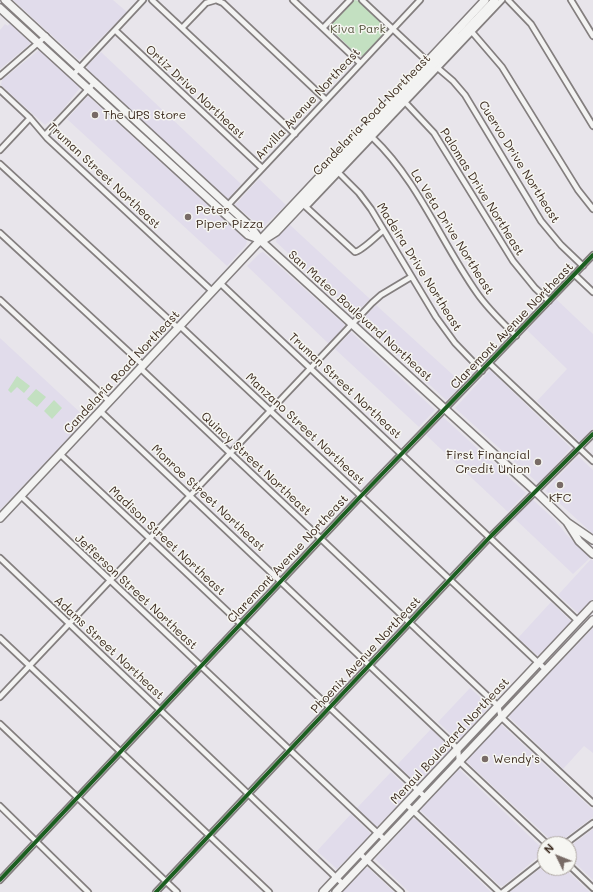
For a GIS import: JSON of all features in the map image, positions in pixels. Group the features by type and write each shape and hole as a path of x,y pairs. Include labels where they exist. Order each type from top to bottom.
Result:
{"main road":[{"name":"San Mateo Boulevard Northeast","path":"5,0 46,36 228,205 250,226 261,241 567,522 593,540"},
{"name":"Candelaria Road Northeast","path":"433,66 485,0"},
{"name":"Candelaria Road Northeast","path":"0,518 212,291 261,241 271,227 302,203 495,0"},
{"name":"San Mateo Boulevard Northeast","path":"0,8 188,181 248,234 261,241"},
{"path":"188,181 202,188 220,205 228,205"},
{"name":"San Mateo Boulevard Northeast","path":"567,522 579,541 593,554"},
{"name":"Menaul Boulevard Northeast","path":"323,892 593,605"},
{"name":"Menaul Boulevard Northeast","path":"336,892 593,620"},
{"path":"569,645 571,636 578,628 578,621"}],"street":[{"path":"72,74 143,0"},
{"path":"152,0 295,134"},
{"path":"182,28 206,3 216,0 223,3 326,100"},
{"path":"293,0 360,63"},
{"path":"323,28 350,0"},
{"name":"Cuervo Drive Northeast","path":"362,0 433,66 453,81 465,96 548,229 583,266"},
{"name":"Arvilla Avenue Northeast","path":"228,205 420,0"},
{"path":"383,231 370,240 360,251 355,252 302,203 338,173 372,138 402,99 433,66 472,32 502,0"},
{"path":"508,0 531,24 593,126"},
{"path":"571,0 593,36"},
{"name":"Ortiz Drive Northeast","path":"115,30 262,168"},
{"path":"472,32 498,61 578,190 593,208"},
{"path":"0,76 46,36"},
{"path":"45,135 95,82"},
{"name":"Truman Street Northeast","path":"0,90 30,118 47,138 212,291"},
{"name":"Palomas Drive Northeast","path":"402,99 434,133 513,261 535,288 549,301"},
{"path":"0,150 30,118"},
{"name":"La Veta Drive Northeast","path":"372,138 400,168 481,299 497,318 516,336"},
{"name":"Manzano Street Northeast","path":"0,164 271,410 546,670"},
{"name":"Madeira Drive Northeast","path":"338,173 363,197 445,331 482,371"},
{"name":"Quincy Street Northeast","path":"0,233 142,366 231,453 498,706"},
{"name":"Claremont Avenue Northeast","path":"0,880 444,408 490,364 593,256"},
{"path":"575,275 593,292"},
{"path":"0,697 376,298 411,277"},
{"name":"Truman Street Northeast","path":"220,283 402,453 578,621"},
{"path":"0,300 109,401"},
{"path":"490,364 593,462"},
{"name":"Monroe Street Northeast","path":"100,411 458,749"},
{"name":"Phoenix Avenue Northeast","path":"156,892 490,537 593,434"},
{"name":"Madison Street Northeast","path":"60,454 425,797"},
{"name":"Jefferson Street Northeast","path":"21,496 200,667 385,840"},
{"name":"Adams Street Northeast","path":"0,558 343,884"},
{"path":"0,638 269,892"},
{"path":"498,706 501,717 593,803"},
{"path":"0,724 177,892"},
{"path":"458,749 459,761 539,836"},
{"path":"406,804 499,892"},
{"path":"0,806 88,892"},
{"path":"576,836 593,823"},
{"path":"360,852 401,892"},
{"path":"503,892 537,865"},
{"path":"577,873 593,888"}],"shaded area":[{"path":"13,0 113,0 127,12 79,60"},
{"path":"10,23 31,43 0,69 0,30 5,24 8,26"},
{"path":"39,50 80,88 59,114 45,125 1,85 2,80"},
{"path":"101,52 241,184 228,199 87,69 87,66"},
{"path":"88,96 247,241 246,245 227,266 67,119"},
{"path":"259,179 286,205 264,226 261,227 235,205"},
{"path":"289,224 370,299 355,314 276,242 277,237"},
{"path":"263,252 345,325 329,344 247,266 260,253"},
{"path":"556,299 593,334 593,428 580,442 537,401 567,369 527,330"},
{"path":"376,305 463,384 448,399 446,400 361,321"},
{"path":"351,332 435,410 419,427 335,349"},
{"path":"0,338 85,417 72,434 0,510"},
{"path":"490,370 571,448 539,484 455,408"},
{"path":"443,417 526,493 508,512 426,435"},
{"path":"578,456 593,470 593,534 546,491 548,487"},
{"path":"532,499 554,519 566,534 590,558 573,574 514,518"},
{"path":"591,559 593,561 593,599 579,614 558,595"},
{"path":"551,602 572,622 538,656 518,638"},
{"path":"593,628 593,753 584,746 563,769 508,716"},
{"path":"470,688 490,706 458,741 438,722"},
{"path":"500,725 502,725 593,810 593,817 568,836 546,836 467,762 468,759"},
{"path":"431,729 451,749 418,784 397,765"},
{"path":"459,769 537,843 537,858 503,886 499,885 421,811 421,809"},
{"path":"391,772 411,792 377,827 357,808"},
{"path":"351,814 371,834 337,869 317,851"},
{"path":"412,819 415,819 491,892 409,892 375,859"},
{"path":"593,829 593,880 577,865 577,841"},
{"path":"364,868 368,868 394,892 342,892"},
{"path":"537,871 537,876 573,876 590,892 510,892"}],"green space":[{"name":"Kiva Park","path":"355,0 359,1 385,27 385,34 363,56 357,55 330,28 332,23 351,2"},
{"path":"17,376 30,386 24,393 17,387 11,393 8,390"},
{"path":"36,389 46,397 37,407 27,399"},
{"path":"54,400 62,408 52,419 44,411"}],"cycle path":[{"path":"0,880 361,496 593,255"},
{"path":"156,892 490,537 593,434"}],"place":[{"name":"The UPS Store","path":"95,115"},
{"name":"Peter Piper Pizza","path":"188,217"},
{"name":"First Financial Credit Union","path":"538,462"},
{"name":"KFC","path":"560,485"},
{"name":"Wendy's","path":"485,759"}]}
